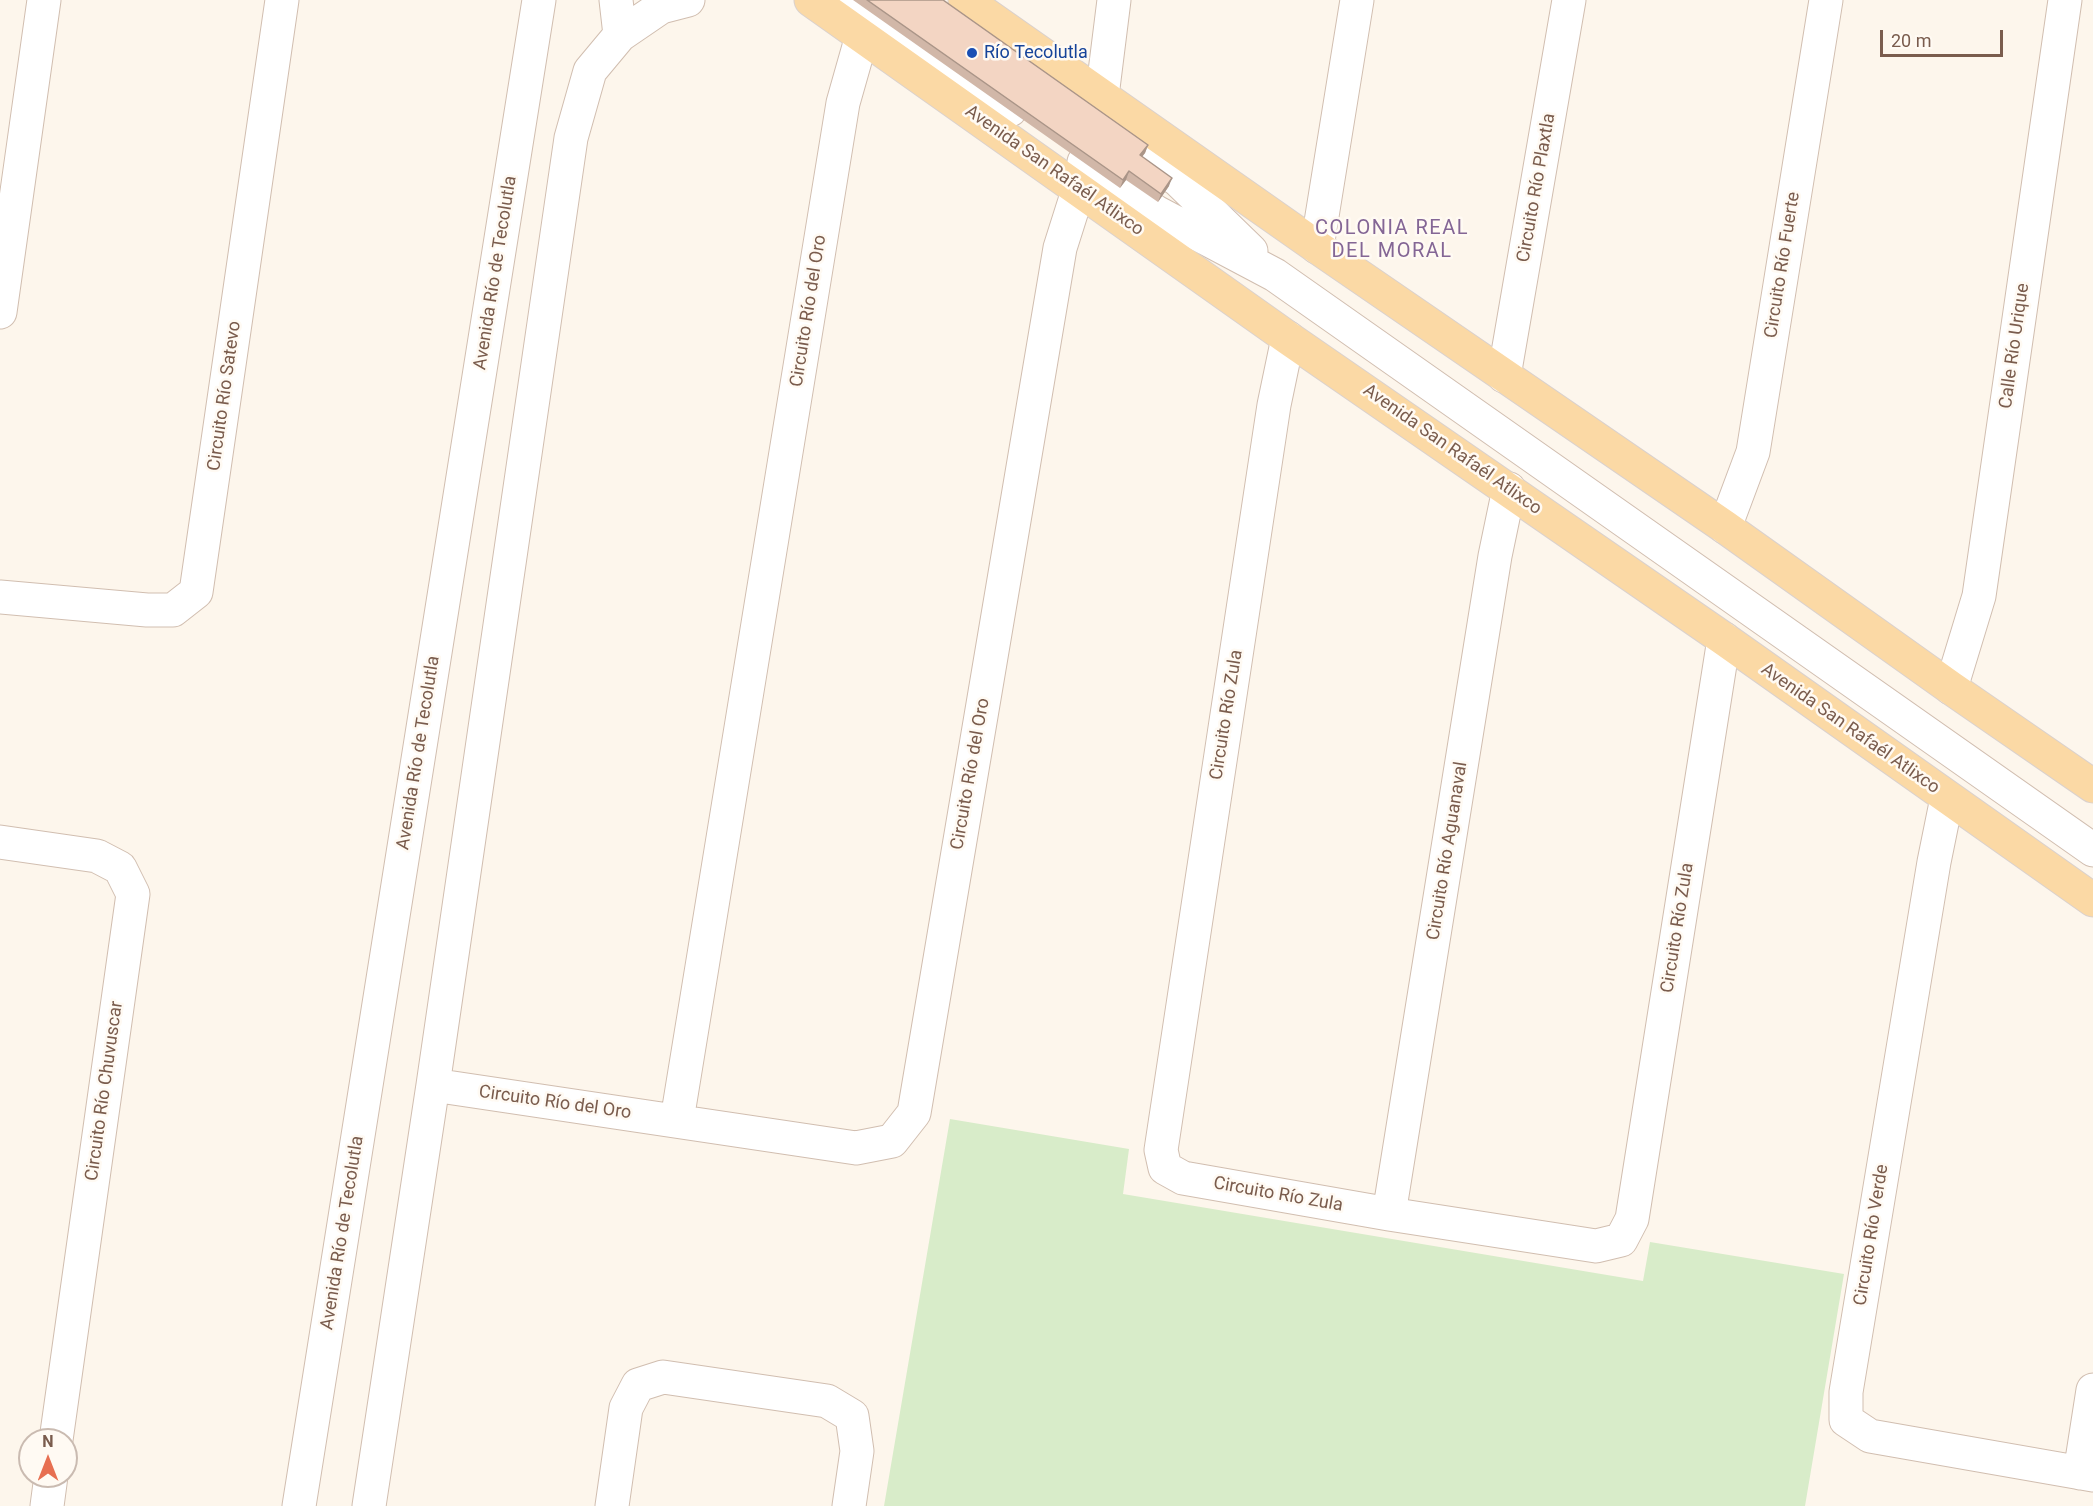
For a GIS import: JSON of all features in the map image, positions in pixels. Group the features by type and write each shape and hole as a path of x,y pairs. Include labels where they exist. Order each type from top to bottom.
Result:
{"main road":[{"name":"Avenida San Rafaél Atlixco","path":"811,0 1288,338 1724,639 2093,900"},
{"path":"952,7 1102,96 1317,247 1725,527 2093,786"}],"street":[{"path":"0,312 44,0"},
{"name":"Circuito Río Satevo","path":"0,597 147,610 172,610 196,592 282,0"},
{"name":"Avenida Río de Tecolutla","path":"299,1506 539,0"},
{"path":"616,0 620,35"},
{"path":"369,1506 433,1085 571,138 590,71 620,35 661,7 688,0"},
{"path":"851,0 1156,212 1275,275 2093,850"},
{"path":"1102,96 1114,0"},
{"path":"1317,247 1357,0"},
{"name":"Circuito Río Plaxtla","path":"1504,376 1569,0"},
{"name":"Circuito Río Fuerte","path":"1725,527 1753,452 1826,0"},
{"name":"Calle Río Urique","path":"1951,688 1979,596 2065,0"},
{"path":"952,7 1178,180 1275,275"},
{"name":"Circuito Río del Oro","path":"677,1120 843,103 862,36"},
{"name":"Circuito Río del Oro","path":"433,1085 856,1148 892,1141 914,1113 1060,248 1079,188"},
{"name":"Circuito Río Zula","path":"1288,338 1274,405 1161,1150 1165,1168 1183,1178 1389,1214 1596,1246 1621,1240 1632,1219 1724,639"},
{"name":"Circuito Río Aguanaval","path":"1389,1214 1495,556 1509,489"},
{"name":"Circuito Río Verde","path":"1947,798 1934,862 1846,1392 1846,1420 1870,1437 2086,1474"},
{"name":"Circuito Río Chuvuscar","path":"0,842 97,856 120,868 133,894 58,1428"},
{"path":"612,1506 626,1408 638,1385 663,1377 827,1401 852,1416 856,1451 849,1506"},
{"path":"2086,1474 2093,1390"},
{"path":"47,1506 49,1488"}],"green space":[{"path":"950,1119 1129,1149 1123,1194 1643,1281 1650,1242 1844,1274 1805,1506 884,1506"}],"building":[{"path":"867,0 943,0 1148,145 1140,155 1172,178 1161,194 1129,171 1123,180"}],"place":[{"name":"Río Tecolutla","path":"972,53"}],"district":[{"name":"COLONIA REAL DEL MORAL","path":"1392,240"}]}
